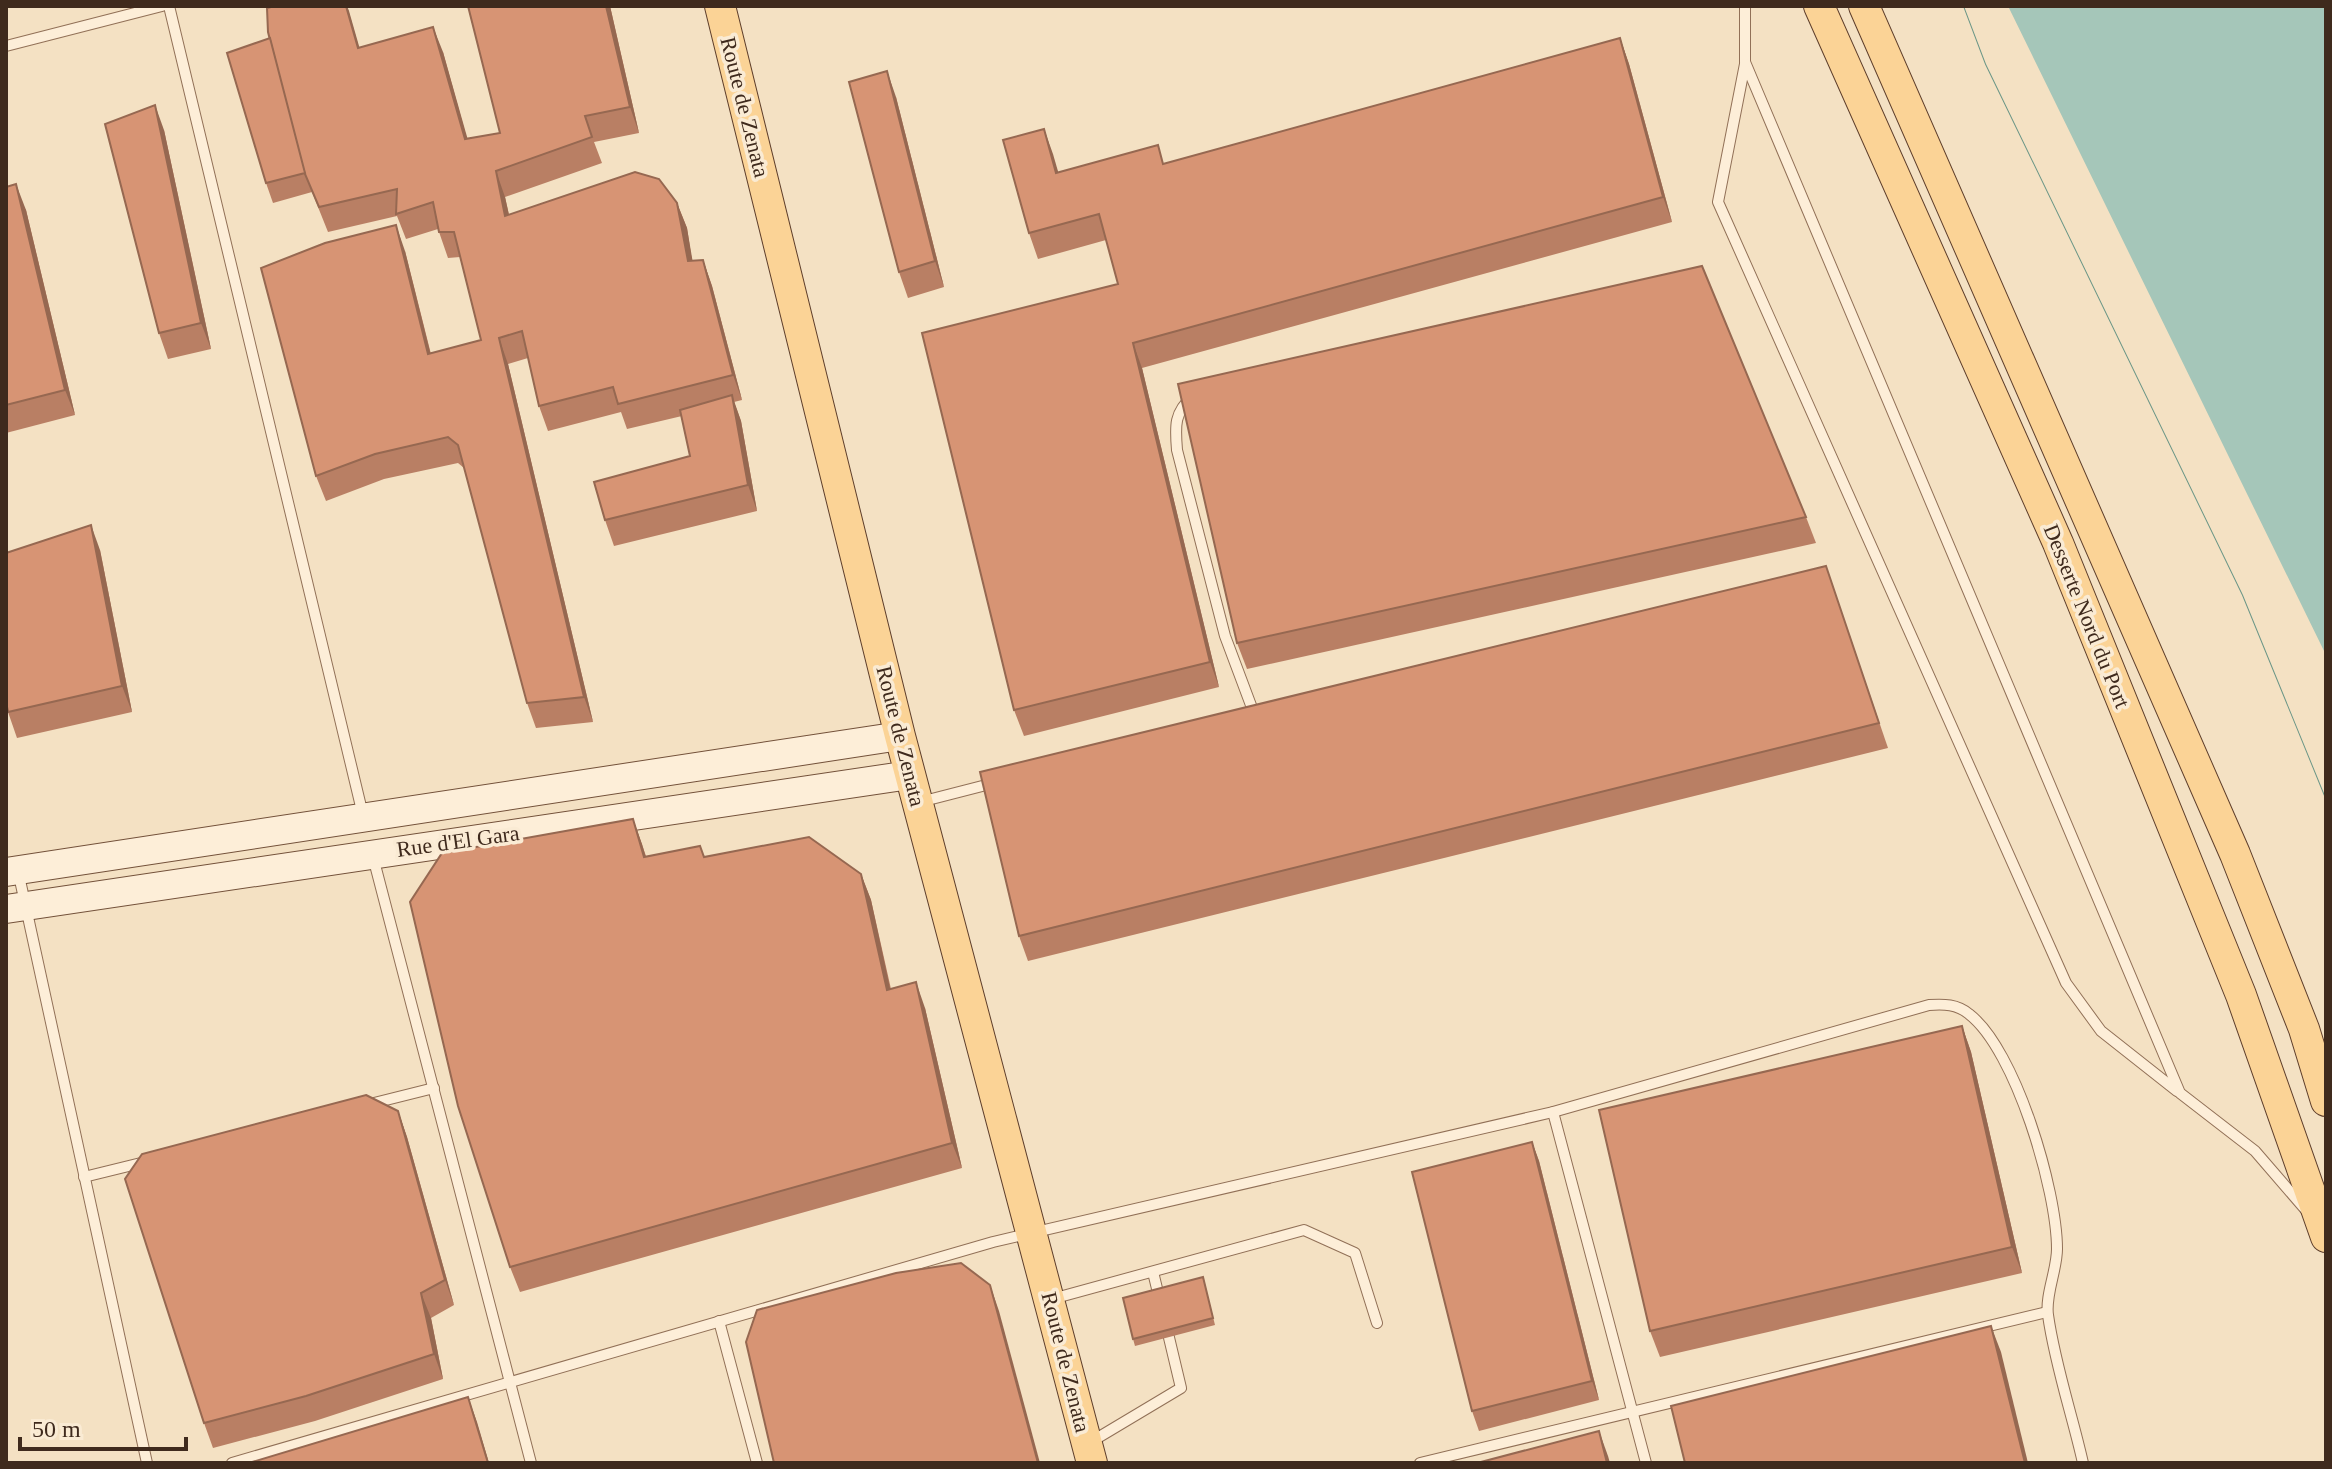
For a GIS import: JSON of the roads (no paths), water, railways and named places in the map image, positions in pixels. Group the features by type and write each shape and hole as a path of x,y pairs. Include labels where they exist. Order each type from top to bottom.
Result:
{"main road":[{"name":"Route de Zenata","path":"720,6 900,736 1089,1454"},
{"name":"Desserte Nord du Port","path":"1819,6 2058,543 2241,995 2325,1234"},
{"name":"Desserte Nord du Port","path":"1864,6 2235,854 2304,1029 2326,1101"}],"street":[{"name":"Rue d'El Gara","path":"12,871 363,815 900,736"},
{"name":"Rue d'El Gara","path":"15,908 372,853 914,789"}],"lane":[{"path":"6,46 162,6"},
{"path":"169,6 363,815"},
{"path":"1745,6 1745,62 1718,202 2066,983 2101,1031 2255,1151 2325,1234"},
{"path":"1745,62 2180,1093"},
{"path":"1212,390 1196,394 1179,408 1177,450 1225,636 1255,716"},
{"path":"1240,720 1270,712"},
{"path":"914,789 1010,779"},
{"path":"372,853 531,1463"},
{"path":"12,871 15,908 84,1177 147,1463"},
{"path":"232,1463 1033,1233 1553,1112 1929,1005 1960,1009 1979,1024 1999,1053 2020,1095 2044,1167 2057,1250 2047,1312 2083,1463"},
{"path":"358,1107 434,1088"},
{"path":"1553,1112 1646,1463"},
{"path":"84,1177 160,1158"},
{"path":"1050,1299 1304,1230 1355,1253 1377,1323"},
{"path":"1089,1454 1181,1388 1153,1272"},
{"path":"1420,1463 2047,1312"},
{"path":"719,1321 757,1463"}]}
